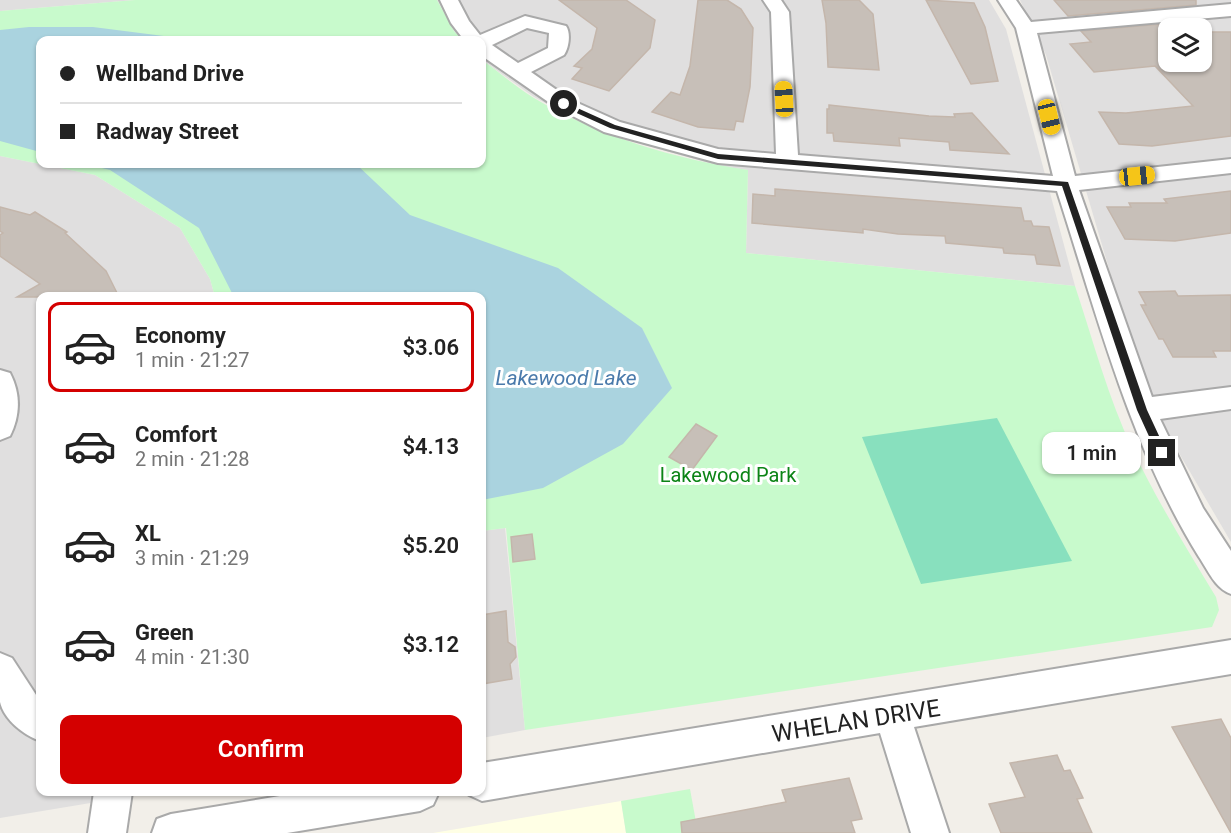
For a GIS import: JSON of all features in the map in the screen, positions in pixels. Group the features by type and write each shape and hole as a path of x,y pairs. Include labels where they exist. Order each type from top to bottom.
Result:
{"street":[{"path":"449,0 460,23 471,36"},
{"path":"772,0 780,12 787,163"},
{"path":"1007,0 1026,28 1066,184 1142,410 1192,518 1231,579"},
{"path":"1026,28 1231,10"},
{"path":"486,40 525,22 559,30 557,51 516,72"},
{"path":"486,50 564,104 612,127 718,156 1066,184 1231,166"},
{"path":"0,381 5,410 0,428"},
{"path":"1142,410 1231,398"},
{"name":"WHELAN DRIVE","path":"486,781 1231,657"},
{"path":"0,670 26,712 36,720"},
{"path":"892,715 930,833"},
{"path":"107,833 112,796"},
{"path":"171,833 396,796"}],"shaded area":[{"path":"0,0 135,0 0,11"},
{"path":"437,0 989,0 1006,29 1075,286 746,253 748,170 719,166 631,141 571,117 534,97 486,63 486,36 459,36"},
{"path":"1020,0 1231,0 1231,542 1169,436 1133,350 1046,55"},
{"path":"0,156 36,163 36,168 60,168 95,175 180,228 210,279 214,292 36,292 36,796 133,796 0,818"},
{"path":"505,528 525,730 486,737 486,530"},
{"path":"621,801 626,833 433,833"}],"green space":[{"name":"Lakewood Park","path":"135,0 437,0 459,36 36,36 36,163 0,156 0,11"},
{"name":"Lakewood Park","path":"486,63 534,98 584,124 665,152 748,170 746,253 1075,286 1108,389 1124,430 1162,506 1216,597 1219,610 1212,627 525,730 506,528 486,530 486,292 214,292 210,279 180,228 95,175 60,168 486,168"},
{"path":"997,418 1072,561 921,584 862,437"},
{"path":"690,789 698,833 626,833 621,801"}],"water":[{"path":"29,27 93,27 164,36 36,36 36,151 0,141 0,30"},
{"name":"Lakewood Lake","path":"102,168 360,168 410,215 558,268 642,328 672,388 623,444 543,488 486,499 486,292 231,292 199,228 110,170"}],"building":[{"path":"559,0 626,0 655,20 650,48 609,91 572,79 582,68 574,66 592,49 597,28"},
{"path":"698,0 727,0 741,9 753,28 750,87 743,122 736,121 734,130 698,127 652,112 671,92 680,95 690,66"},
{"path":"822,0 859,0 873,14 879,70 828,67 826,23"},
{"path":"926,0 974,3 985,27 998,81 971,84"},
{"path":"1054,0 1196,0 1196,5 1068,16"},
{"path":"1158,24 1158,69 1155,66 1094,72 1070,44 1091,42 1081,31"},
{"path":"1212,32 1231,32 1231,136 1152,146 1119,144 1099,112 1126,113 1193,106 1161,72 1212,72"},
{"path":"829,105 929,116 955,117 954,114 972,113 1009,154 950,150 949,142 899,138 900,146 834,141 833,133 827,133"},
{"path":"775,189 1021,208 1024,221 1031,221 1033,226 1049,227 1060,266 1037,264 1035,255 1004,253 1003,248 946,243 945,236 898,234 863,229 863,233 752,223 753,194 775,196"},
{"path":"1231,191 1231,233 1175,241 1125,239 1107,207 1131,207 1129,203 1167,203 1164,199"},
{"path":"0,207 30,215 35,212 67,232 65,233 106,271 116,292 36,292 36,297 17,297 40,284 0,256 0,235 3,233 0,231"},
{"path":"1175,291 1178,296 1231,295 1231,351 1213,351 1216,357 1173,357 1163,339 1159,339 1141,305 1146,305 1139,292"},
{"path":"696,424 717,436 692,470 669,457"},
{"path":"532,534 535,559 513,562 511,537"},
{"path":"506,611 508,642 515,647 516,657 510,664 512,679 486,683 486,614"},
{"path":"1221,719 1231,738 1231,833 1172,727"},
{"path":"1057,755 1064,771 1070,770 1083,798 1077,799 1092,833 1001,833 989,804 1025,797 1010,763"},
{"path":"849,778 862,819 851,821 855,833 682,833 681,822 786,802 782,790"}],"route":[{"path":"564,104 612,127 718,156 1066,184 1142,410 1162,453"}]}
